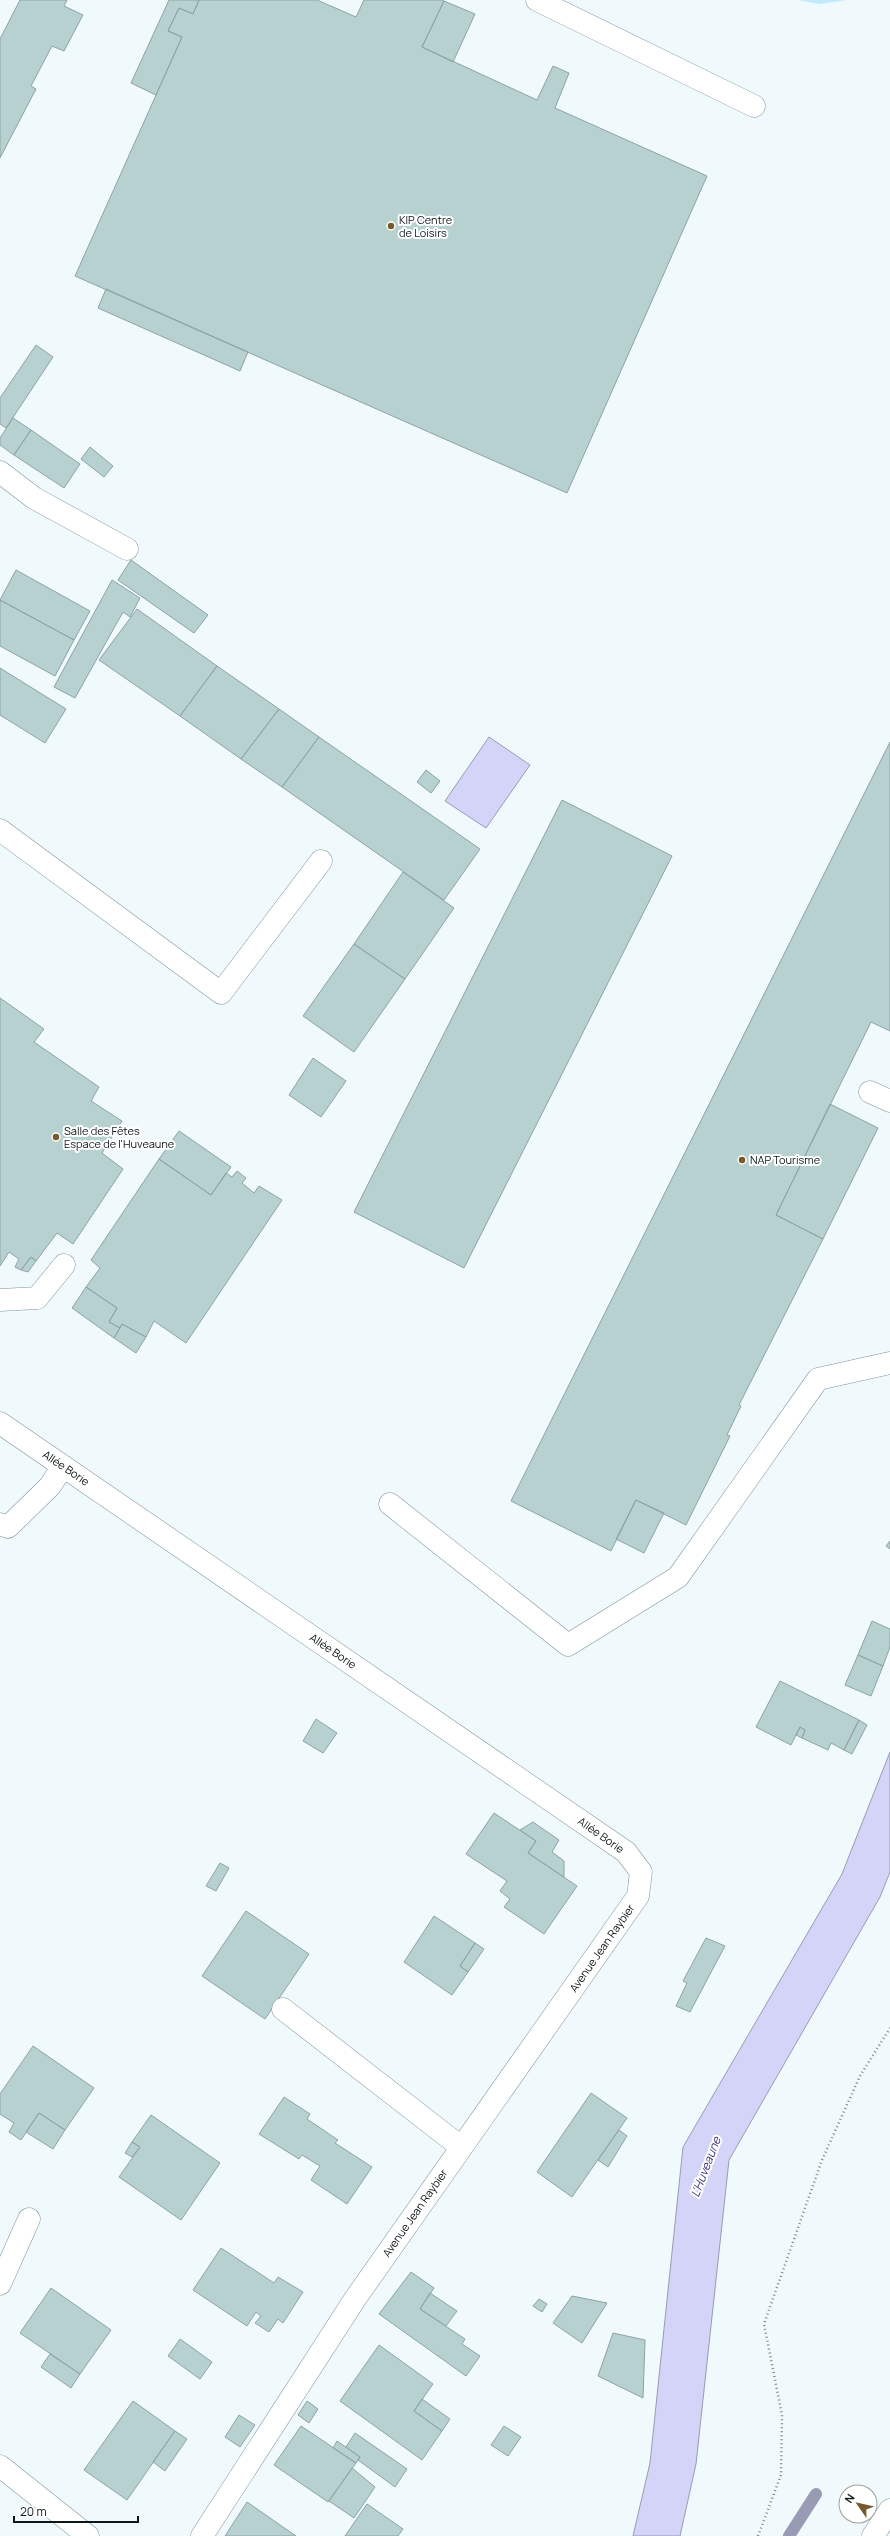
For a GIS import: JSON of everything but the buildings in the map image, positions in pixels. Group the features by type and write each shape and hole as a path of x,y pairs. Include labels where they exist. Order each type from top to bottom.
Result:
{"street":[{"path":"537,0 754,106"},
{"path":"0,472 34,498 127,549"},
{"path":"0,830 221,993 321,861"},
{"path":"870,1092 890,1101"},
{"path":"0,1300 37,1298 64,1265"},
{"path":"390,1504 568,1645 678,1577 818,1379 890,1363"},
{"name":"Allée Borie","path":"0,1423 626,1852 641,1872 638,1896"},
{"path":"0,1524 8,1527 50,1486 63,1466"},
{"name":"Avenue Jean Raybier","path":"202,2536 355,2299 638,1896"},
{"path":"284,2009 461,2147"},
{"path":"0,2284 29,2219"},
{"path":"0,2466 88,2536"},
{"path":"874,2536 890,2510"}],"path":[{"path":"758,2536 780,2476 782,2415 764,2324 822,2160 860,2076 890,2028"}],"shaded area":[{"path":"798,0 847,0 820,4"}],"water":[{"path":"489,737 530,765 486,828 445,801"},
{"name":"L'Huveaune","path":"890,1752 890,1872 880,1897 729,2160 696,2464 680,2536 633,2536 650,2463 683,2147 842,1874"}],"waterway":[{"path":"789,2536 816,2494"}],"place":[{"name":"KIP Centre de Loisirs","path":"391,226"},
{"name":"Salle des Fêtes Espace de l'Huveaune","path":"56,1137"},
{"name":"NAP Tourisme","path":"742,1160"}]}
